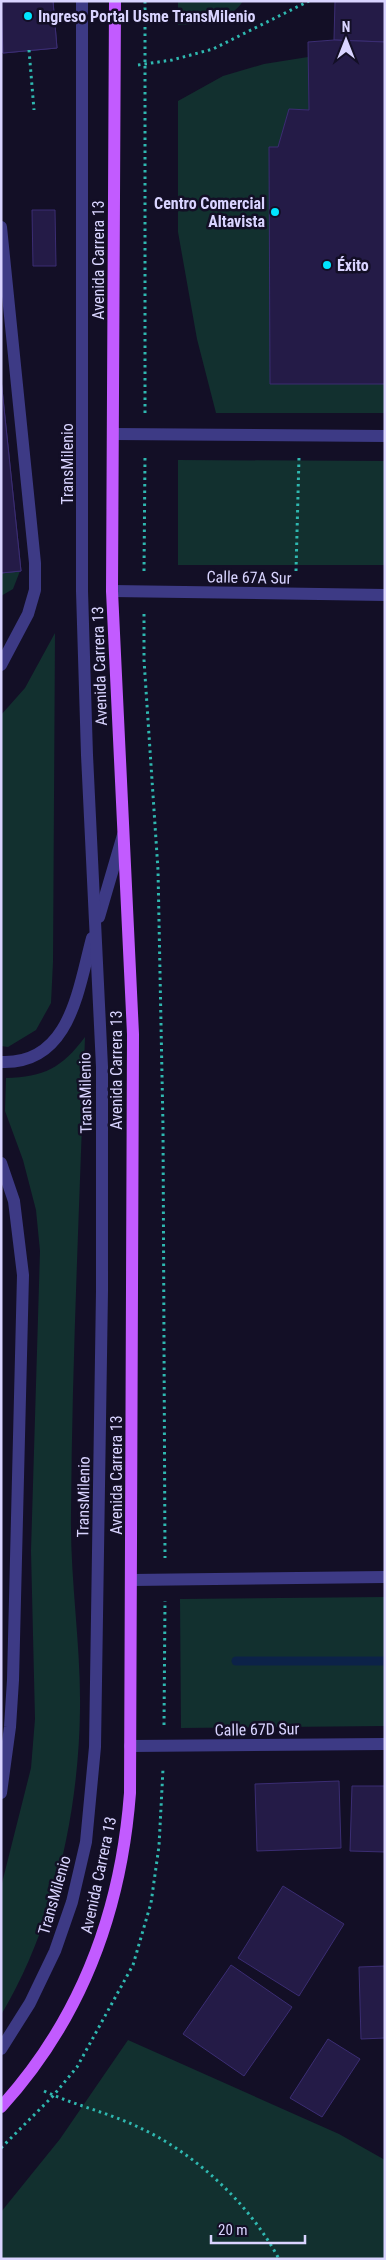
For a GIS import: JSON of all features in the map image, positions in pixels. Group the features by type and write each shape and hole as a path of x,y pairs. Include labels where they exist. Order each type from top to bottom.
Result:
{"main road":[{"name":"Avenida Carrera 13","path":"1,2107 37,2062 62,2023 92,1965 108,1919 127,1826 132,1580 133,1034 124,831 117,735 112,591 115,1"}],"street":[{"name":"TransMilenio","path":"1,2049 30,2004 55,1951 72,1902 86,1842 92,1783 97,1658 102,1292 102,1067 87,755 82,591 82,1"},
{"path":"1,227 35,563 35,590 28,614 1,665"},
{"path":"114,434 385,436"},
{"name":"Calle 67A Sur","path":"112,591 385,595"},
{"name":"TransMilenio","path":"1,1062 24,1061 40,1054 55,1042 76,997 124,831"},
{"path":"1,1163 14,1202 23,1275 13,1680 10,1727 1,1793"},
{"path":"132,1580 385,1577"},
{"name":"Calle 67D Sur","path":"130,1746 385,1744"}],"path":[{"path":"145,1 144,660 158,870 163,1098 165,1579 163,1789"},
{"path":"115,66 172,60 213,49 309,1"},
{"path":"29,50 34,110"},
{"path":"296,594 299,436"},
{"path":"22,2081 53,2096 136,2126 183,2151 242,2204 279,2259"}],"green space":[{"path":"178,1 243,1 230,14 214,21 178,25"},
{"path":"308,57 309,110 289,109 278,147 269,147 385,384 385,413 216,413 197,339 178,232 178,101 223,76 264,64"},
{"path":"178,460 385,461 385,565 178,565"},
{"path":"20,571 13,589 1,596 1,573"},
{"path":"55,633 53,962 51,1003 36,1030 8,1047 1,1046 1,715 25,688"},
{"path":"85,1037 71,1515 72,1564 80,1685 75,1787 69,1827 49,1906 36,1944 20,1981 1,2015 1,1887 31,1768 35,1719 31,1551 40,1251 36,1210 23,1160 5,1111 6,1078 31,1076 51,1069 77,1048"},
{"path":"385,1597 385,1726 181,1728 180,1599"},
{"path":"128,2040 339,2134 385,2160 385,2259 1,2259 1,2212 60,2139"}],"building":[{"name":"Ingreso Portal Usme TransMilenio","path":"1,1 53,1 57,48 3,53"},
{"name":"Ingreso Portal Usme TransMilenio","path":"1,1 53,1 57,48 3,53"},
{"path":"335,1 385,1 385,42 334,40"},
{"name":"Éxito","path":"334,40 385,42 385,384 270,384 269,147 278,147 289,109 309,110 308,42"},
{"path":"32,210 55,210 56,266 33,266"},
{"path":"1,379 21,571 1,573"},
{"path":"1,379 21,571 1,573"},
{"path":"339,1781 341,1848 257,1851 255,1784"},
{"path":"352,1786 385,1786 385,1852 350,1851"},
{"path":"283,1886 344,1924 299,1996 238,1958"},
{"path":"231,1965 292,2007 244,2076 183,2034"},
{"path":"385,1966 385,2038 361,2039 359,1967"},
{"path":"328,2039 360,2059 322,2117 290,2098"}],"waterway":[{"path":"236,1661 385,1661"}],"place":[{"name":"Ingreso Portal Usme TransMilenio","path":"28,16"},
{"name":"Centro Comercial Altavista","path":"275,212"},
{"name":"Éxito","path":"327,265"}]}
